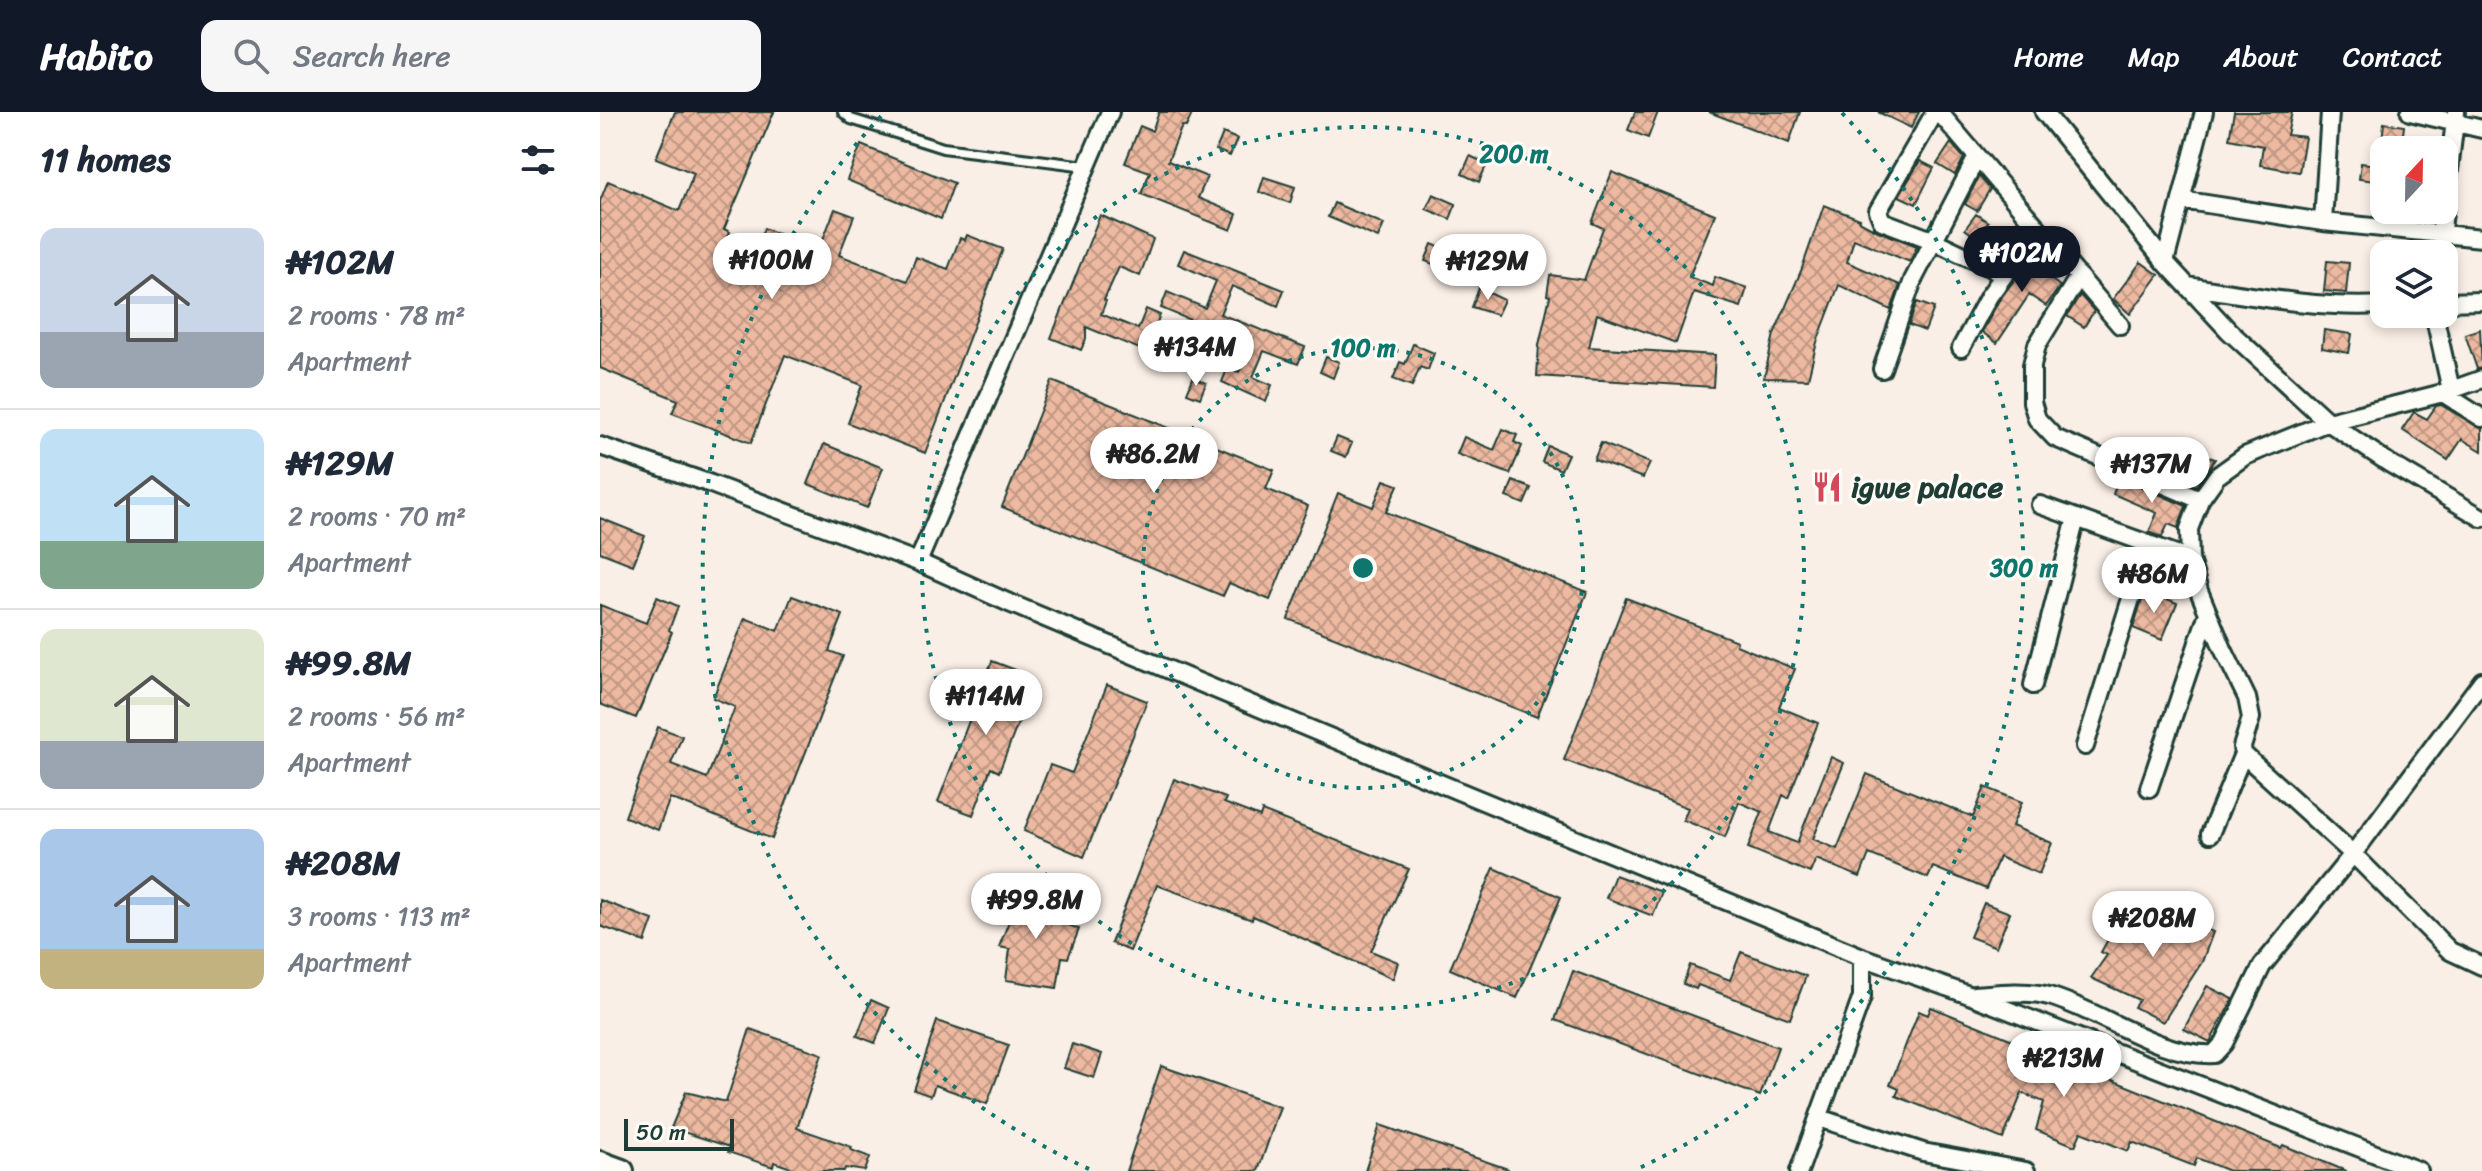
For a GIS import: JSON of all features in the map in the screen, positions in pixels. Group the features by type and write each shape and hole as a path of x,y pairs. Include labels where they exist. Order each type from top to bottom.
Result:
{"main road":[{"path":"600,1163 622,1171"}],"street":[{"path":"918,562 1110,112"},
{"path":"2004,274 1932,240 1882,221 1878,216 1878,211 1937,112 2120,325"},
{"path":"2165,262 2204,112"},
{"path":"2323,222 2330,112"},
{"path":"2410,112 2455,117 2482,129"},
{"path":"2053,116 2165,262 2229,331 2328,422 2389,463 2482,518"},
{"path":"2441,240 2455,117"},
{"path":"1882,369 1913,280 1977,157"},
{"path":"2181,200 2323,222 2482,238"},
{"path":"1961,348 1989,296 2038,228"},
{"path":"2079,276 2037,345 2032,365 2032,402 2037,419 2055,438 2200,500"},
{"path":"2187,286 2275,299 2370,306"},
{"path":"2458,302 2482,301"},
{"path":"2436,328 2447,392 2482,418"},
{"path":"2210,834 2243,754 2242,747 2251,718 2247,698 2208,613 2190,559 2189,529 2200,500 2217,476 2245,456 2328,422 2447,392 2482,379"},
{"path":"600,446 918,562 1862,957 1969,995 2419,1171"},
{"path":"2040,505 2190,559"},
{"path":"2033,685 2076,518"},
{"path":"2085,746 2148,544"},
{"path":"2149,788 2208,613"},
{"path":"1969,995 2012,992 2049,996 2177,1050 2214,1054 2224,1043 2262,966 2353,854 2482,681"},
{"path":"2243,754 2353,854 2450,951 2482,966"},
{"path":"1799,1171 1862,997 1862,957"},
{"path":"1819,1118 1923,1152 2026,1171"}],"lane":[{"path":"843,112 851,119 943,148 1087,166"}],"building":[{"path":"675,112 774,112 724,229 730,232 717,263 746,274 764,228 781,235 775,251 804,263 812,244 820,247 835,209 854,216 839,255 907,281 916,257 948,269 960,238 965,240 967,235 1003,249 925,453 848,423 862,385 785,355 751,443 672,413 678,400 600,368 600,201 608,181 679,211 694,173 656,158"},
{"path":"1159,112 1193,112 1186,127 1182,126 1168,161 1207,177 1198,198 1237,214 1231,230 1141,194 1150,172 1125,163 1140,126 1152,131"},
{"path":"1635,112 1658,112 1648,138 1628,130"},
{"path":"1709,112 1800,112 1789,143"},
{"path":"1878,112 1919,112 1911,128"},
{"path":"2234,112 2292,112 2287,135 2305,137 2299,172 2260,165 2263,146 2229,139"},
{"path":"2384,123 2404,126 2403,136 2383,136"},
{"path":"1223,133 1237,139 1230,156 1216,150"},
{"path":"1951,143 1964,158 1955,175 1937,164"},
{"path":"861,145 954,183 941,219 847,180"},
{"path":"1470,156 1487,164 1479,182 1462,174"},
{"path":"1920,161 1934,168 1916,204 1899,196"},
{"path":"2361,163 2370,164 2370,180 2359,179"},
{"path":"1612,172 1715,214 1689,277 1713,286 1715,277 1747,288 1741,307 1694,292 1676,343 1597,314 1589,347 1715,355 1713,387 1537,376 1539,345 1550,296 1547,295 1550,275 1584,280 1603,228 1592,223"},
{"path":"1979,176 1990,189 1977,211 1965,204"},
{"path":"1264,177 1295,187 1290,203 1259,192"},
{"path":"1433,194 1456,204 1450,219 1426,209"},
{"path":"1334,203 1384,224 1378,238 1328,217"},
{"path":"1824,205 1917,246 1910,262 1854,239 1847,262 1900,285 1891,310 1839,285 1817,342 1808,379 1764,378 1774,334 1801,271"},
{"path":"1976,214 1988,222 1977,238 1965,229"},
{"path":"1100,215 1153,239 1140,276 1119,267 1101,314 1138,329 1146,309 1160,315 1152,335 1166,340 1159,357 1086,327 1086,339 1081,350 1051,338"},
{"path":"1482,238 1513,251 1506,267 1496,262 1486,284 1425,261 1432,244 1472,261"},
{"path":"2039,246 2051,261 2043,274 2060,286 2046,306 2029,295 1997,343 1982,332 1998,302"},
{"path":"1184,250 1284,290 1278,306 1232,286 1220,314 1305,347 1298,364 1264,351 1253,377 1272,385 1266,402 1222,382 1228,367 1239,372 1250,345 1161,308 1167,292 1205,308 1216,281 1178,264"},
{"path":"2327,261 2349,263 2346,293 2324,291"},
{"path":"2141,262 2159,275 2130,314 2113,299"},
{"path":"1479,288 1504,300 1497,315 1472,307"},
{"path":"2080,295 2094,311 2084,327 2067,316"},
{"path":"1917,302 1934,308 1925,331 1909,325"},
{"path":"2480,329 2482,368 2477,369 2465,334"},
{"path":"2324,330 2352,334 2349,353 2322,348"},
{"path":"1413,344 1434,353 1428,370 1420,367 1412,386 1393,379 1400,362 1405,364"},
{"path":"1326,357 1339,362 1333,378 1320,372"},
{"path":"1193,378 1206,383 1200,398 1187,393"},
{"path":"1052,381 1274,470 1266,489 1308,506 1270,600 1229,583 1223,596 1002,507"},
{"path":"2441,405 2482,429 2482,451 2462,439 2448,460 2402,430 2414,412 2427,419 2436,406"},
{"path":"1503,429 1517,435 1514,442 1522,446 1510,474 1457,454 1464,437 1494,450"},
{"path":"1337,437 1352,443 1346,457 1331,451"},
{"path":"1601,443 1650,463 1643,478 1594,460"},
{"path":"824,444 883,468 867,508 808,484"},
{"path":"1548,446 1568,454 1561,470 1542,462"},
{"path":"2179,447 2215,459 2196,486 2175,477"},
{"path":"2119,477 2186,506 2178,528 2168,524 2162,537 2149,532 2157,513 2113,494"},
{"path":"1384,480 1398,485 1386,512 1587,592 1537,717 1288,619 1338,493 1373,507"},
{"path":"1513,481 1531,488 1524,504 1506,497"},
{"path":"600,518 645,536 633,565 600,552"},
{"path":"2145,590 2177,603 2162,640 2133,628"},
{"path":"792,596 843,615 829,651 843,656 772,839 670,798 658,830 625,817 658,727 682,736 671,764 707,778 735,707 713,698 745,618 778,631"},
{"path":"657,597 678,606 669,630 672,632 636,718 600,704 600,605 646,623"},
{"path":"1626,598 1737,641 1736,645 1795,669 1779,707 1818,723 1788,798 1783,795 1769,832 1797,843 1831,757 1844,763 1813,839 1837,849 1867,774 1973,817 1985,787 2022,802 2012,826 2052,843 2039,874 1999,857 1986,889 1933,867 1928,878 1869,854 1860,877 1816,859 1810,873 1748,848 1762,812 1739,802 1725,837 1683,820 1688,808 1564,760"},
{"path":"992,661 1026,674 1019,691 1029,695 999,772 991,768 973,815 938,802"},
{"path":"1107,685 1147,701 1084,857 1024,831 1050,765 1072,773"},
{"path":"1174,779 1226,798 1224,803 1260,817 1262,811 1409,869 1371,951 1398,962 1393,979 1253,916 1252,920 1157,885 1130,951 1111,943"},
{"path":"1494,868 1561,897 1517,998 1450,969"},
{"path":"1615,875 1662,892 1653,916 1606,898"},
{"path":"1023,885 1056,898 1048,917 1079,929 1068,958 1062,957 1057,988 1006,980 1010,949 999,947"},
{"path":"600,900 653,920 645,942 600,926"},
{"path":"2138,901 2213,932 2202,962 2163,1022 2134,1007 2139,1000 2091,978 2107,955 2101,952 2116,925 2123,929"},
{"path":"1984,903 2010,913 1996,947 1970,937"},
{"path":"1741,952 1806,976 1790,1019 1698,985 1696,989 1683,984 1690,965 1730,980"},
{"path":"1573,971 1778,1047 1760,1096 1555,1020"},
{"path":"2207,986 2233,999 2210,1042 2184,1029"},
{"path":"871,1000 889,1008 875,1043 857,1036"},
{"path":"1931,1007 2281,1148 2283,1145 2346,1171 2229,1171 2197,1158 2194,1166 2132,1142 2128,1151 2081,1132 2075,1146 2036,1130 2044,1102 2022,1093 2003,1139 1896,1096 1899,1089 1890,1085 1919,1011 1928,1015"},
{"path":"937,1021 1009,1045 987,1104 935,1085 931,1096 914,1090"},
{"path":"750,1029 822,1054 797,1128 852,1147 851,1150 870,1157 865,1171 845,1168 844,1171 800,1171 774,1162 773,1167 728,1152 730,1147 671,1128 686,1092 726,1102"},
{"path":"1072,1044 1102,1054 1094,1078 1064,1068"},
{"path":"1161,1066 1280,1107 1258,1171 1126,1171"},
{"path":"1380,1125 1508,1169 1508,1171 1365,1171"}],"place":[{"name":"igwe palace","path":"1827,487"}]}
